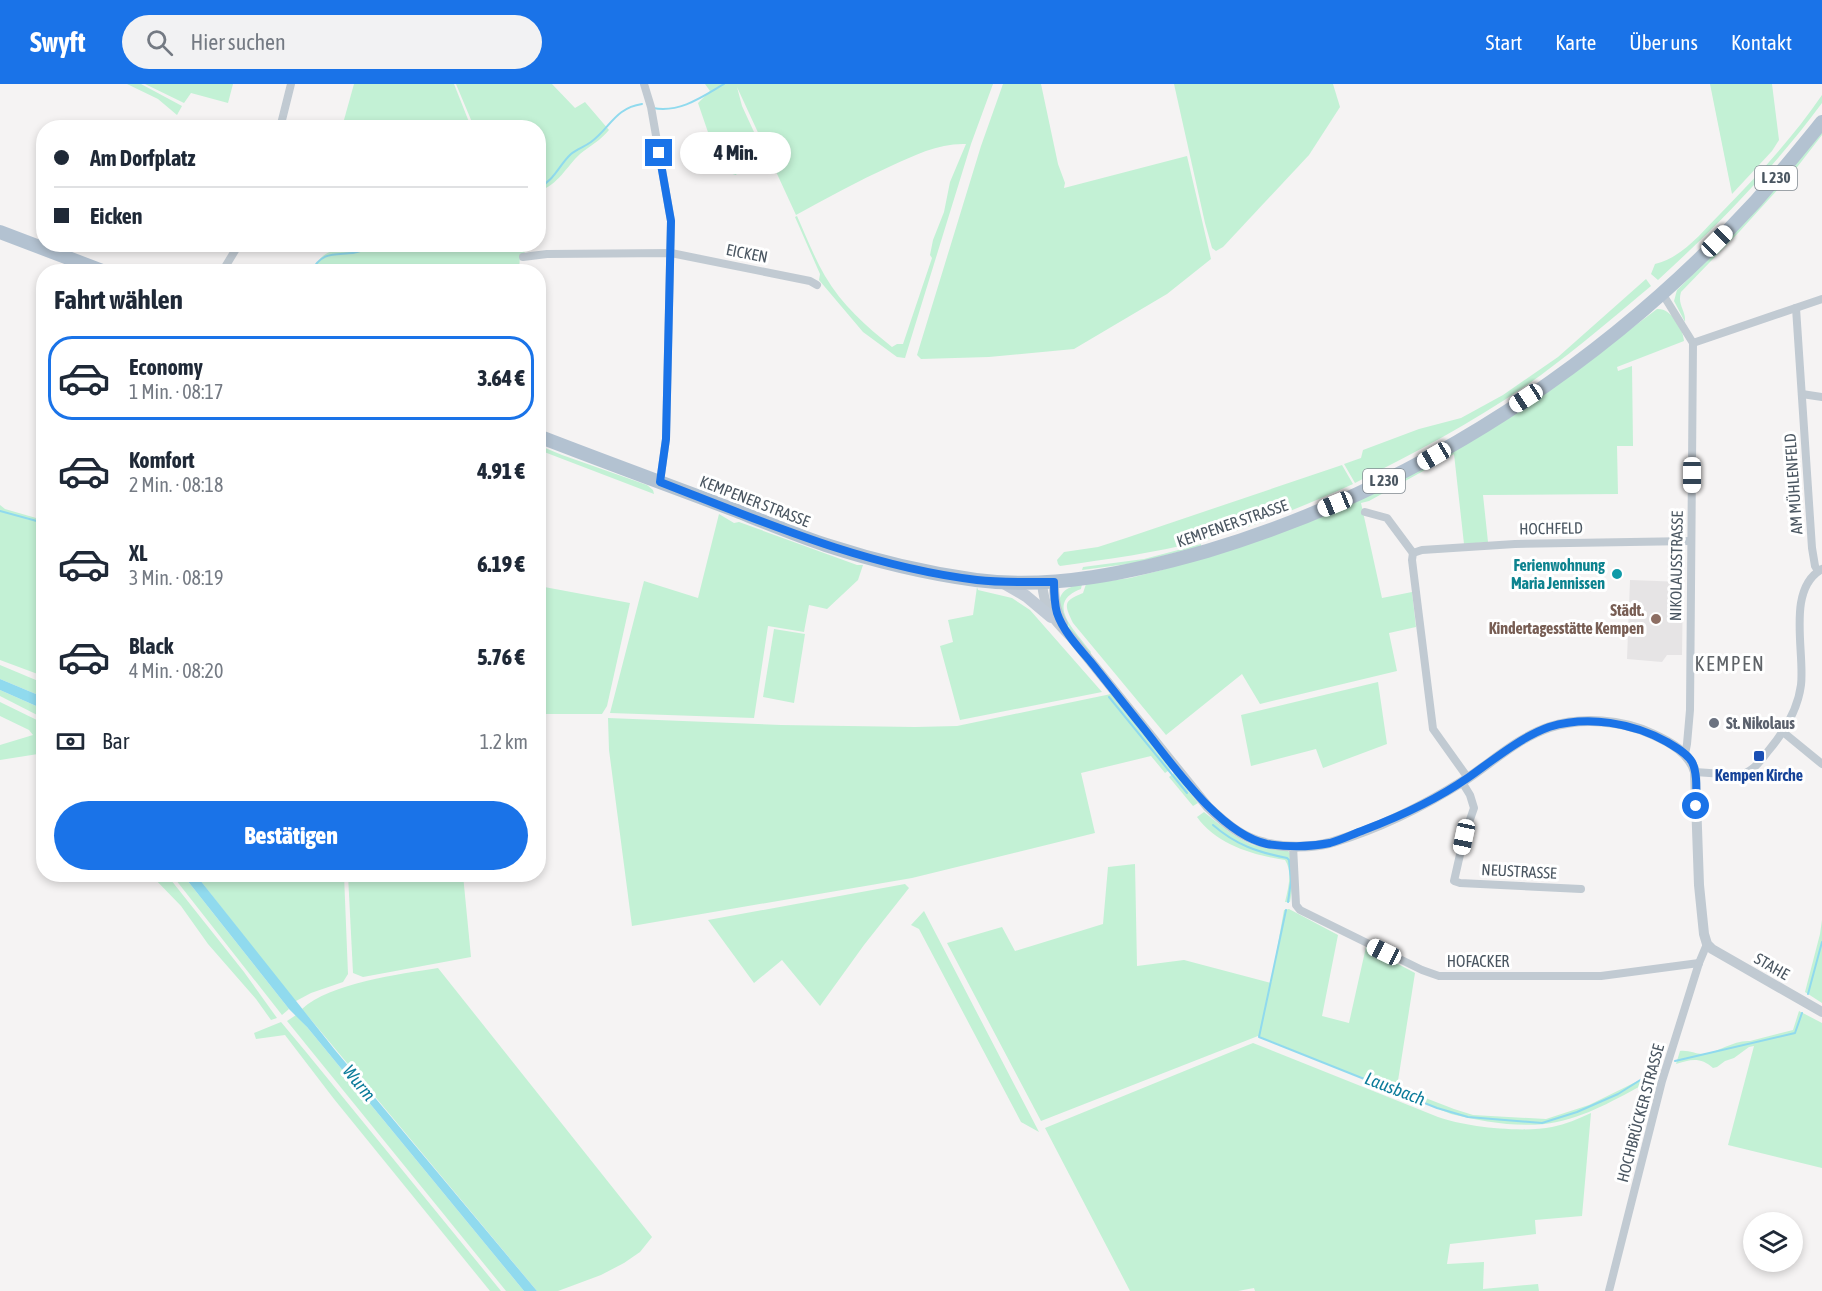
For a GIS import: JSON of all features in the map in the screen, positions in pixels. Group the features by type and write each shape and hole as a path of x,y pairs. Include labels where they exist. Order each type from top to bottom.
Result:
{"main road":[{"name":"KEMPENER STRASSE","path":"546,439 836,548 921,571 1002,582 1048,582 1149,566 1218,547 1335,504 1390,479 1449,447 1558,377 1614,335 1662,293 1755,202 1822,122"},
{"path":"0,232 36,246"},
{"path":"52,252 84,264"},
{"path":"1002,582 1026,596 1051,617"}],"street":[{"path":"282,120 291,84"},
{"path":"644,84 651,107 671,221 666,439 660,482"},
{"name":"EICKEN","path":"523,257 547,254 671,253 810,281 817,285"},
{"path":"1662,293 1693,343 1822,299"},
{"name":"AM MÜHLENFELD","path":"1796,308 1812,548 1815,566 1820,570"},
{"name":"NIKOLAUSSTRASSE","path":"1685,754 1690,710 1693,343"},
{"path":"1802,394 1822,397"},
{"path":"1365,512 1388,518 1413,553 1433,729 1465,780"},
{"name":"HOCHFELD","path":"1413,553 1422,550 1515,544 1691,541"},
{"path":"1695,772 1738,775 1753,770 1782,732 1791,717 1801,687 1800,611 1805,588 1809,580 1820,570"},
{"path":"1048,582 1043,598 1051,617 1071,637 1208,807 1230,827 1251,839 1266,844 1293,846 1331,842 1404,815 1465,780 1497,756 1541,731 1574,722 1607,723 1644,731 1664,740 1690,759 1695,772 1699,885 1707,944"},
{"path":"1048,582 1058,615 1071,637"},
{"path":"1782,732 1822,764"},
{"name":"NEUSTRASSE","path":"1465,780 1474,808 1464,837 1454,881 1460,884 1581,889"},
{"name":"HOFACKER","path":"1293,846 1296,905 1300,910 1438,976 1601,976 1699,963"},
{"name":"HOCHBRÜCKER STRASSE","path":"1609,1291 1662,1081 1707,944"},
{"name":"STAHE","path":"1707,944 1822,1012"}],"shaded area":[{"name":"Städt. Kindertagesstätte Kempen","path":"1630,580 1683,582 1682,655 1667,655 1662,662 1627,659"}],"green space":[{"path":"127,84 141,84 182,106 177,115 158,99"},
{"path":"145,84 233,84 228,103 191,93 184,103"},
{"path":"354,84 454,84 468,120 344,120"},
{"path":"456,84 552,84 575,108 585,102 609,130 580,154 557,180 546,188 546,120 471,120"},
{"path":"705,84 993,84 971,144 905,358 897,357 863,332 819,280 820,274 795,217 797,216 825,276 847,306 892,347 903,344 932,258 930,255 933,240 944,212 950,182 966,144 946,145 918,154 796,215 737,87 742,106 754,132 745,137 741,167 736,175 729,173 733,155 732,147 726,138 711,141 698,103 710,91"},
{"path":"1003,84 1041,84 1058,164 1065,183 1064,188 1187,156 1211,259 1167,294 1074,349 989,357 921,359 917,355 981,146"},
{"path":"1174,84 1333,84 1340,107 1309,155 1223,247 1216,251 1212,248 1205,223"},
{"path":"1710,84 1772,84 1779,140 1772,151 1732,194"},
{"path":"1822,95 1822,103 1804,127 1744,196 1658,280 1651,274 1655,264 1683,250 1734,200 1786,142"},
{"path":"1822,128 1822,135 1791,175 1681,292 1680,300 1685,322 1674,301 1677,290 1716,252"},
{"path":"330,252 525,253 520,255 519,264 317,264"},
{"path":"1646,279 1651,286 1541,375 1450,433 1355,483 1344,464 1361,458 1363,450 1419,429 1461,418 1503,395 1558,357"},
{"path":"1657,309 1671,315 1681,330 1684,341 1617,367 1618,371 1632,366 1633,446 1617,446 1618,494 1483,495 1488,542 1464,544 1454,454 1369,501 1361,503 1382,598 1412,592 1416,627 1389,633 1397,671 1260,704 1242,674 1166,735 1073,623 1067,604 1072,598 1083,593 1086,584 1130,578 1162,570 1344,505 1624,334"},
{"path":"546,448 647,485 654,494 546,453"},
{"path":"1342,465 1353,484 1259,523 1166,549 1060,566 1058,564 1057,560 1064,552 1098,547"},
{"path":"0,505 5,509 36,518 36,673 0,660"},
{"path":"719,514 734,523 739,522 857,565 863,565 858,580 827,609 809,605 804,632 768,626 754,718 610,713 644,581 698,598"},
{"path":"1201,544 1201,546 1135,563 1082,570 1083,567 1144,559"},
{"path":"1082,584 1081,589 1070,595 1065,602 1064,610 1066,618 1091,652 1090,655 1068,626 1059,605 1061,596 1068,589"},
{"path":"546,587 630,603 607,706 602,714 546,714"},
{"path":"977,587 978,590 1012,598 1030,610 1102,692 960,720 940,646 953,642 948,620 973,615"},
{"path":"774,629 805,634 794,703 763,697"},
{"path":"0,665 36,680 36,694 0,679"},
{"path":"1378,682 1387,744 1323,768 1316,749 1251,766 1241,715"},
{"path":"0,690 36,706 36,714 0,696"},
{"path":"1111,694 1171,769 1165,773 1151,756 1081,773 1095,833 912,878 632,926 609,750 608,718 781,725 957,726"},
{"path":"0,702 36,720 36,754 0,760 0,745 33,735 29,730 0,716"},
{"path":"1174,773 1198,803 1193,806 1169,777"},
{"path":"1204,812 1246,842 1261,847 1287,850 1290,853 1293,884 1290,902 1285,902 1289,875 1285,860 1248,852 1225,842 1205,827 1197,817"},
{"path":"1135,864 1137,966 1184,960 1271,983 1284,910 1289,909 1338,935 1322,1016 1349,1023 1366,947 1415,973 1397,1087 1473,1115 1546,1119 1589,1105 1656,1072 1654,1079 1607,1104 1570,1119 1545,1124 1504,1124 1451,1114 1258,1036 1041,1121 947,943 1002,927 1015,951 1103,924 1108,867"},
{"path":"158,882 173,882 244,972 277,1018 271,1020 256,999 208,944 181,906"},
{"path":"178,882 189,882 289,1009 282,1015"},
{"path":"201,882 344,882 348,974 343,982 296,1001 291,1000 279,981"},
{"path":"348,882 464,882 471,957 363,977 353,973"},
{"path":"905,884 909,888 820,1006 782,960 754,983 708,920"},
{"path":"924,911 1039,1132 1021,1122 919,929 911,925"},
{"path":"1822,920 1822,1003 1805,992"},
{"path":"438,968 652,1237 640,1252 624,1263 601,1275 558,1291 537,1291 302,1009 314,1000 347,986"},
{"path":"1799,1011 1822,1023 1822,1168 1728,1145 1754,1046 1713,1068 1696,1060 1676,1064 1680,1051 1703,1054 1738,1042 1793,1030"},
{"path":"296,1015 524,1291 506,1291 287,1021"},
{"path":"281,1022 501,1291 490,1291 285,1035 256,1039 254,1033"},
{"path":"1253,1043 1438,1117 1463,1124 1494,1128 1540,1129 1562,1124 1591,1113 1582,1216 1535,1220 1536,1234 1450,1244 1447,1264 1484,1262 1483,1289 1538,1284 1539,1291 1255,1291 1254,1288 1238,1291 1130,1291 1045,1128"}],"water":[{"path":"0,679 36,694 36,706 0,690"},
{"name":"Wurm","path":"189,882 202,882 335,1050 537,1291 524,1291 307,1027 289,1009"}],"waterway":[{"path":"653,108 682,106 724,84"},
{"path":"546,183 571,154 598,137 619,114 642,104"},
{"path":"316,264 329,255 359,252"},
{"path":"0,511 36,521"},
{"name":"Lausbach","path":"1109,697 1187,793"},
{"name":"Lausbach","path":"1213,825 1247,847 1289,860 1291,881 1288,902"},
{"name":"Lausbach","path":"1286,910 1259,1037 1437,1108 1468,1117 1542,1123 1577,1112 1618,1094 1653,1072"},
{"name":"Lausbach","path":"1808,994 1822,942"},
{"name":"Lausbach","path":"1675,1061 1795,1033 1802,1013"}],"place":[{"name":"Ferienwohnung Maria Jennissen","path":"1617,574"},
{"name":"Städt. Kindertagesstätte Kempen","path":"1656,619"},
{"name":"St. Nikolaus","path":"1714,723"},
{"name":"Kempen Kirche","path":"1759,756"}],"district":[{"name":"KEMPEN","path":"1730,664"}],"route":[{"path":"659,153 671,221 666,439 660,482 798,535 889,563 921,571 974,579 1015,583 1054,582 1054,600 1058,615 1071,637 1112,689 1208,807 1230,827 1251,839 1266,844 1307,846 1331,842 1404,815 1462,782 1497,756 1541,731 1574,722 1599,722 1644,731 1685,754 1690,759 1695,772 1696,806"}]}
